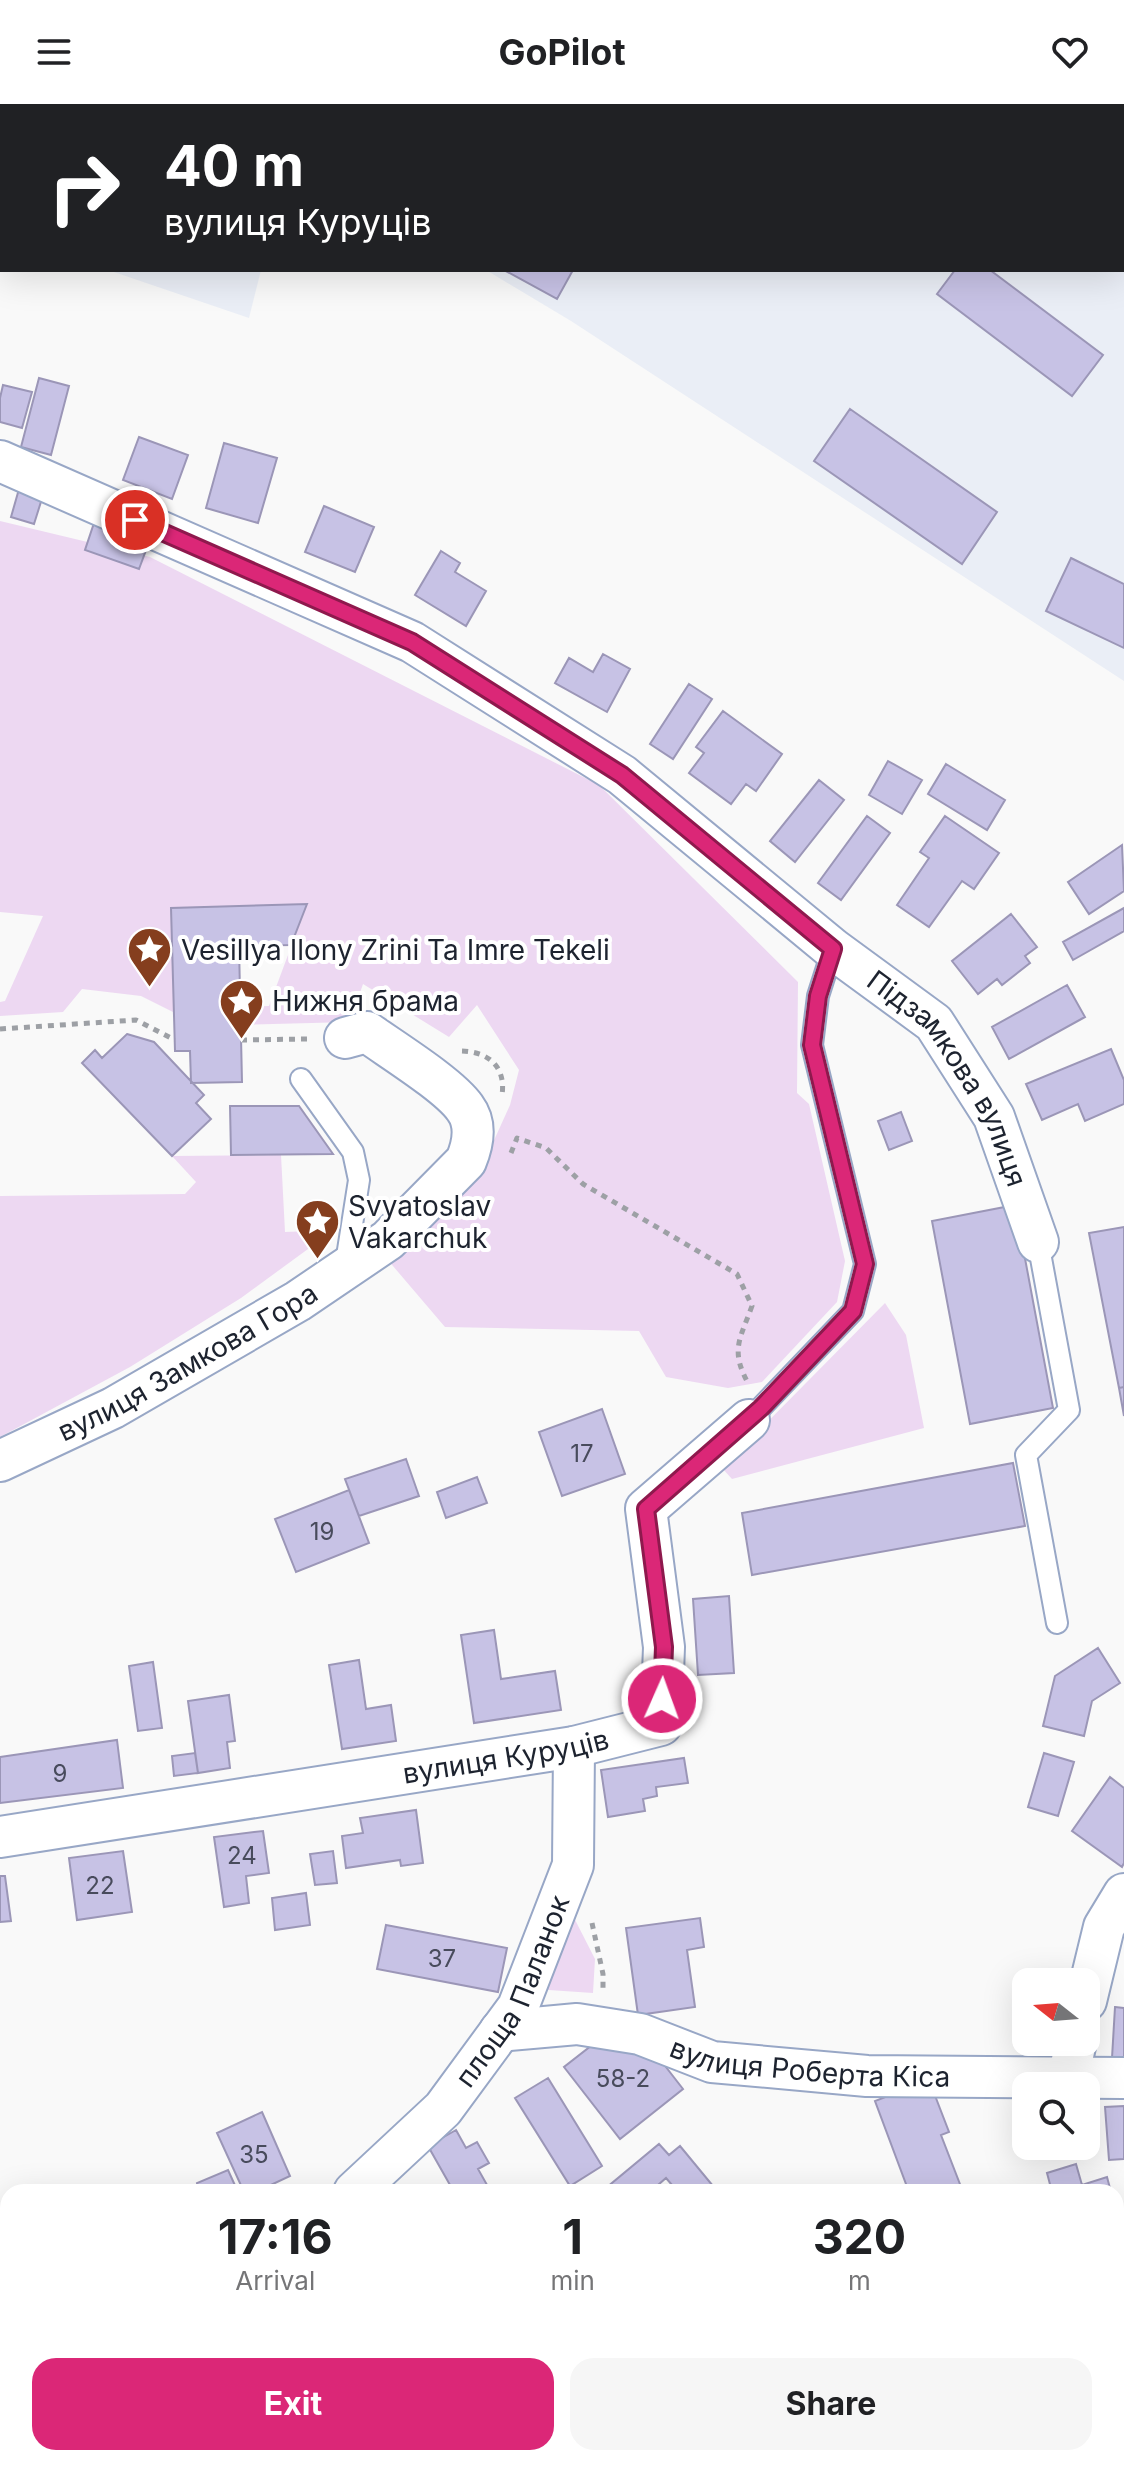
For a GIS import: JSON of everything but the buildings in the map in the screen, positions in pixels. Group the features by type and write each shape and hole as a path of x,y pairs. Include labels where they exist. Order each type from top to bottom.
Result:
{"street":[{"name":"Підзамкова вулиця","path":"0,461 412,642 622,775 833,949 934,1023 994,1117 1038,1242"},
{"name":"вулиця Замкова Гора","path":"0,1461 113,1408 298,1301 388,1240 466,1161 473,1145 472,1127 467,1110 453,1095 367,1032 345,1038"},
{"name":"вулиця Куруців","path":"0,1837 574,1747 661,1725 664,1647 646,1509 755,1414"},
{"name":"площа Паланок","path":"363,2184 443,2109 518,2007 573,1865 574,1747"},
{"path":"1094,1968 1104,1927 1124,1894"},
{"name":"вулиця Роберта Кіса","path":"500,2031 577,2024 640,2034 712,2062 867,2076 1072,2060 1124,2078"}],"lane":[{"path":"755,1414 853,1311 865,1264 812,1045 818,996 833,949"},
{"path":"301,1079 353,1152 359,1180 345,1269"},
{"path":"1038,1242 1069,1410 1026,1455 1057,1623"}],"path":[{"path":"0,1029 136,1020 175,1040"},
{"path":"241,1040 345,1038"},
{"path":"455,1051 489,1056 500,1068 501,1098"},
{"path":"510,1155 517,1138 546,1148 583,1184 737,1274 752,1306 739,1342 737,1363 755,1414"},
{"path":"573,1865 594,1927 603,1974 599,2027"}],"shaded area":[{"path":"114,272 260,272 249,318"},
{"path":"489,272 1124,272 1124,681 571,321"},
{"path":"0,521 150,557 599,785 798,982 797,1093 809,1104 845,1261 837,1302 762,1382 728,1388 666,1377 639,1331 445,1327 387,1259 481,1169 510,1105 519,1070 477,1005 449,1037 363,984 350,1022 240,1025 240,1007 269,1006 307,904 171,908 175,1013 141,996 82,989 63,1012 0,1016 0,1002 5,1001 43,916 0,912"},
{"path":"281,1155 285,1232 334,1230 241,1298 130,1367 0,1437 0,1196 185,1194 196,1182 172,1156"},
{"path":"885,1303 906,1335 924,1428 732,1479 722,1468"},
{"path":"568,1906 595,1959 593,1993 534,1989"}],"place":[{"name":"Vesillya Ilony Zrini Ta Imre Tekeli","path":"150,989"},
{"name":"Нижня брама","path":"241,1040"},
{"name":"Svyatoslav Vakarchuk","path":"317,1261"}],"route":[{"path":"135,520 412,642 622,775 833,949 818,996 812,1045 865,1264 853,1311 749,1420 646,1509 664,1647 662,1699"}]}
